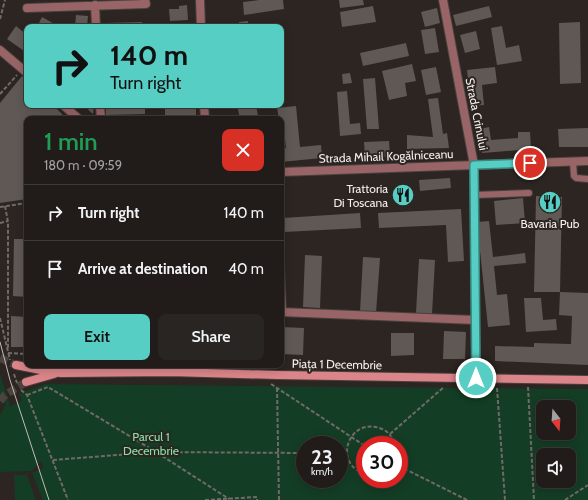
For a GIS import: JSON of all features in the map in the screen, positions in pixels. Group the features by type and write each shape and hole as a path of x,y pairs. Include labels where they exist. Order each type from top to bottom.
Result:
{"street":[{"path":"27,8 146,4 145,0"},
{"path":"200,0 201,24"},
{"name":"Strada Crinului","path":"443,0 474,165 476,378"},
{"path":"95,5 96,24"},
{"path":"0,50 24,70"},
{"path":"67,108 76,116"},
{"name":"Strada Mihail Kogălniceanu","path":"284,172 588,161"},
{"path":"284,312 475,320"},
{"name":"Piața 1 Decembrie","path":"16,365 24,367"},
{"name":"Piața 1 Decembrie","path":"31,368 61,372 171,372 588,380"},
{"path":"160,368 168,369 171,372"},
{"name":"Piața 1 Decembrie","path":"26,382 61,372"}],"lane":[{"path":"573,162 574,176 576,178 588,179"},
{"path":"474,195 529,193"}],"path":[{"path":"0,19 5,0"},
{"path":"0,94 24,72"},
{"path":"0,207 24,203"},
{"path":"5,206 8,222 8,352 24,354"},
{"path":"0,222 8,221"},
{"path":"255,374 356,441"},
{"path":"277,375 279,500"},
{"path":"348,441 350,437 360,429 367,426 376,426 384,429 390,434 454,378"},
{"path":"496,379 505,500"},
{"path":"528,379 534,500"},
{"path":"68,500 27,395 48,387 156,452 229,499"},
{"path":"53,460 156,452 296,453"},
{"path":"348,456 351,464 356,470"},
{"path":"408,470 467,500"},
{"path":"565,500 588,485"},
{"path":"205,500 257,497 257,500"}],"green space":[{"name":"Parcul 1 Decembrie","path":"0,374 10,406 22,401 19,394 45,384 588,389 588,500 43,500 32,473 43,468 41,461 32,471 0,472 0,415 6,404 0,400"},
{"path":"14,475 27,475 36,500 15,500"}],"building":[{"path":"283,0 284,9 244,15 243,2"},
{"path":"339,0 363,0 364,5 340,8"},
{"path":"187,5 188,20 170,21 169,9 179,9 179,6"},
{"path":"373,6 376,22 342,27 340,12"},
{"path":"489,6 492,17 456,26 453,15"},
{"path":"437,8 440,23 425,27 421,12"},
{"path":"76,15 88,16 87,24 75,24"},
{"path":"42,17 55,24 38,24"},
{"path":"248,21 248,24 239,24 239,22"},
{"path":"142,22 142,24 103,24"},
{"path":"580,22 581,83 560,84 559,23"},
{"path":"16,26 24,33 24,51 7,39"},
{"path":"502,26 506,48 519,45 522,61 497,65 491,28"},
{"path":"435,28 439,52 425,54 421,30"},
{"path":"476,31 480,49 465,53 460,35"},
{"path":"406,43 409,56 363,66 360,53"},
{"path":"412,64 416,81 405,83 407,96 389,100 382,71"},
{"path":"436,67 441,92 426,95 421,70"},
{"path":"495,67 497,83 482,85 484,105 471,106 467,70"},
{"path":"350,73 352,83 343,84 342,74"},
{"path":"22,76 24,78 24,108 56,108 63,116 24,116 24,199 0,203 0,103"},
{"path":"375,78 379,129 367,129 363,79"},
{"path":"347,91 350,124 360,123 361,134 340,136 337,92"},
{"path":"438,98 443,134 447,133 449,148 407,149 407,135 433,137 428,99"},
{"path":"296,106 300,147 321,145 322,158 284,162 284,148 286,148 284,116 278,116 277,108"},
{"path":"86,108 94,108 93,114"},
{"path":"106,108 145,108 145,114 106,115"},
{"path":"165,108 196,108 196,116 165,116"},
{"path":"238,108 257,108 258,116 239,116"},
{"path":"489,127 491,140 518,138 518,132 530,132 531,149 482,153 476,130"},
{"path":"588,128 588,147 559,147 558,129"},
{"path":"389,141 390,157 365,158 364,142"},
{"path":"450,178 451,188 420,191 419,180"},
{"path":"536,196 562,197 560,292 534,292"},
{"path":"523,198 525,223 496,225 494,201"},
{"path":"461,209 464,261 448,262 446,225 379,228 378,213"},
{"path":"360,213 361,228 284,232 284,218"},
{"path":"489,221 493,257 525,253 526,263 494,266 497,295 507,294 510,325 488,327 477,222"},
{"path":"14,239 24,239 24,297 13,296"},
{"path":"305,255 322,256 320,308 303,307"},
{"path":"363,257 380,258 376,313 360,312"},
{"path":"419,259 435,260 432,314 416,313"},
{"path":"560,292 588,293 588,365 495,361 495,346 534,347 534,343 571,344 572,316 559,315"},
{"path":"524,298 541,298 543,320 556,319 557,330 526,332"},
{"path":"11,316 24,317 24,347 11,347"},
{"path":"284,327 304,328 303,355 284,354"},
{"path":"444,331 466,332 465,359 443,359"},
{"path":"391,333 414,333 414,355 391,356"}],"tunnel":[{"path":"0,358 16,365"},
{"path":"0,401 5,395 26,382"}],"tram line":[{"path":"0,342 10,380 49,500"}],"place":[{"name":"Trattoria Di Toscana","path":"403,195"},
{"name":"Bavaria Pub","path":"550,202"}],"route":[{"path":"476,378 474,165 530,163"}]}
